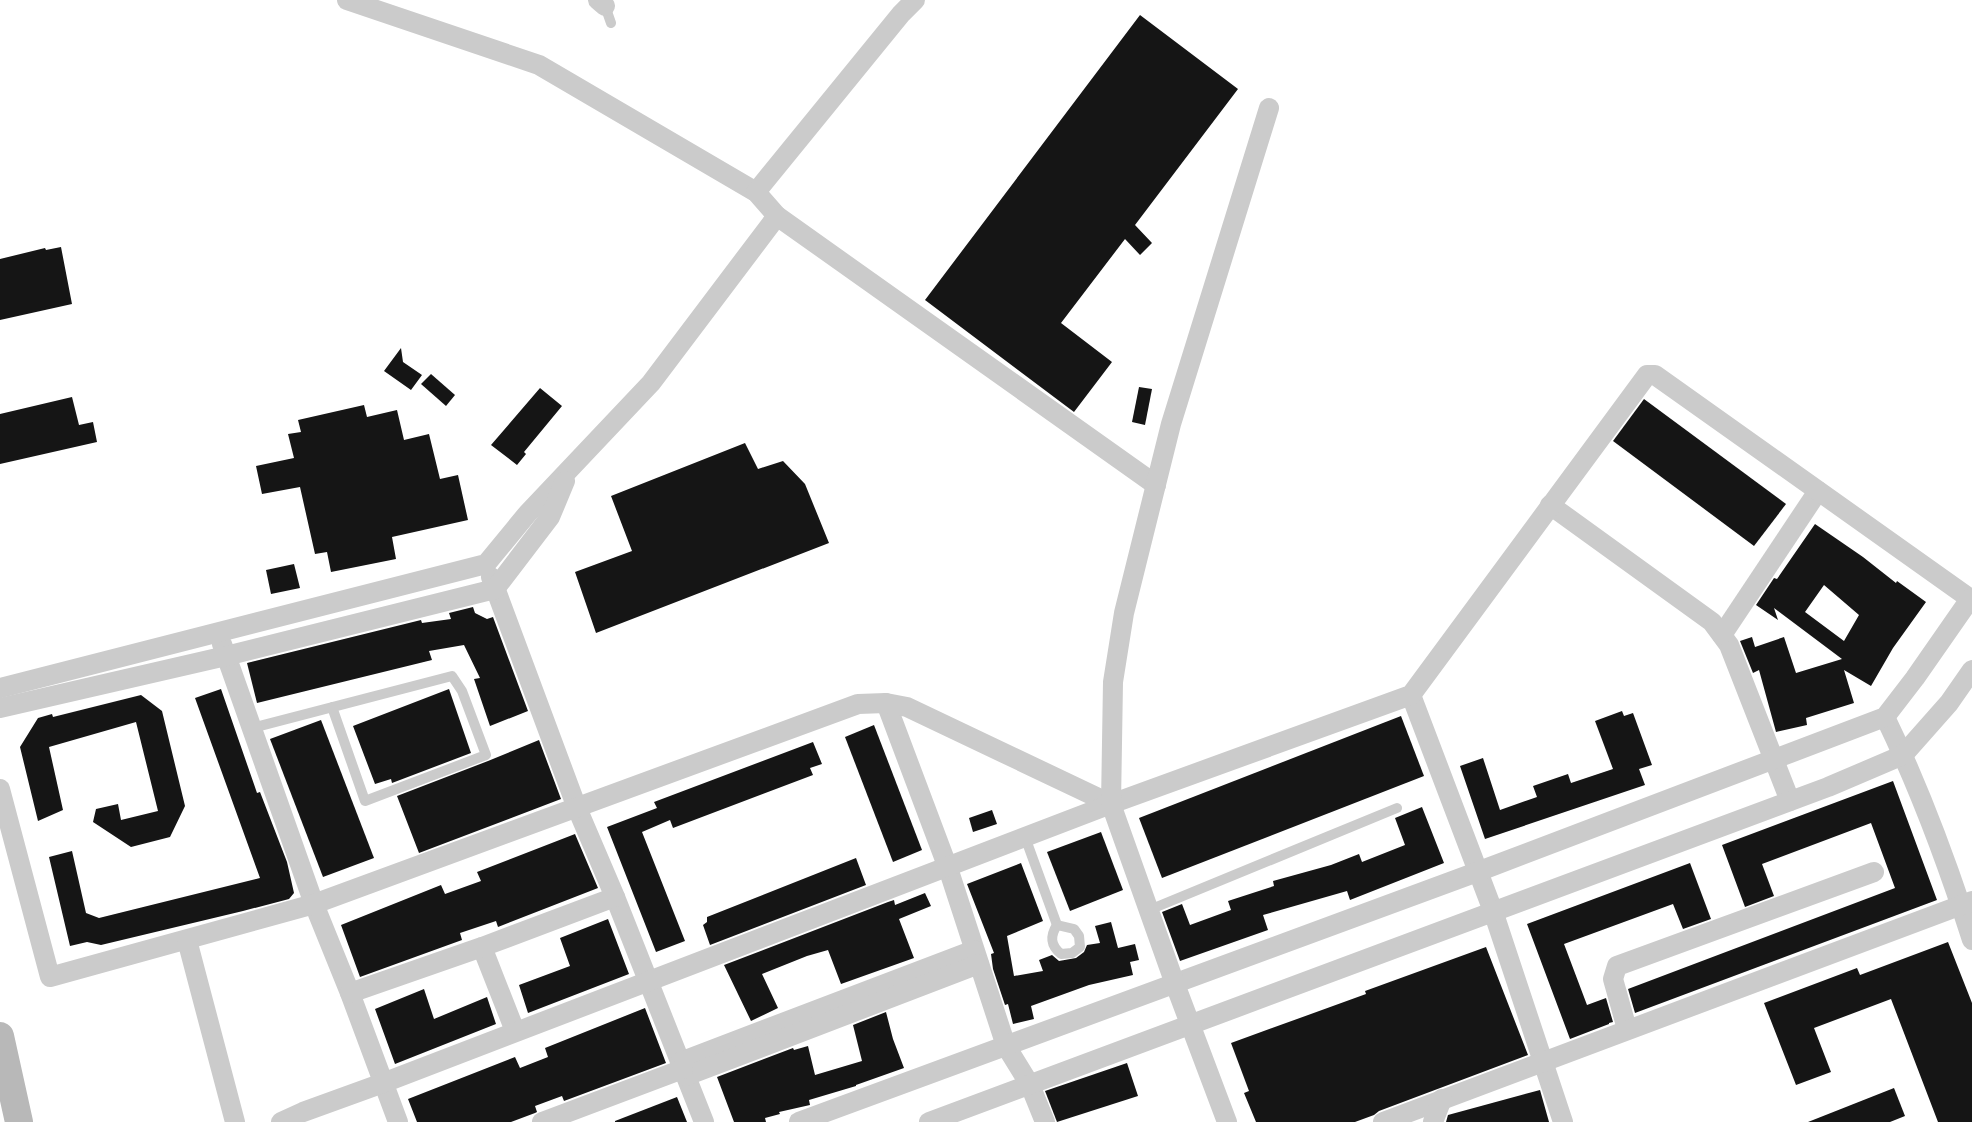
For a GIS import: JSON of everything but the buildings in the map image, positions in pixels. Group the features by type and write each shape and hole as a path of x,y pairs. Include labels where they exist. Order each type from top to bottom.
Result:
{"street":[{"path":"347,0 539,65 756,192 778,216 1156,485"},
{"path":"756,192 901,14 915,0"},
{"path":"1227,1122 1175,984 1111,804 1113,682 1124,613 1171,424 1269,108"},
{"path":"0,688 486,564 528,513 651,383 778,216"},
{"path":"281,1122 1111,804 1411,695 1643,378 1651,374 1971,599 1885,717 1477,872 799,1122"},
{"path":"0,708 226,656 495,589 550,517 569,471"},
{"path":"1722,635 1818,491"},
{"path":"1550,505 1712,622 1729,645 1790,801"},
{"path":"486,564 577,808 615,896 704,1122"},
{"path":"218,632 314,904 350,993 398,1122"},
{"path":"929,1122 1790,801 1903,755 1949,703 1972,670"},
{"path":"1411,695 1493,911 1563,1122"},
{"path":"0,789 50,977 314,904 858,704 886,703 907,707 1111,804"},
{"path":"886,703 948,868 1006,1046 1030,1085 1045,1122"},
{"path":"1885,717 1966,903 1972,940"},
{"path":"1628,1030 1613,979 1617,966 1874,872"},
{"path":"350,993 482,947 615,896"},
{"path":"1383,1122 1966,903"},
{"path":"187,940 235,1122"},
{"path":"482,947 515,1032"},
{"path":"542,1122 976,957"},
{"path":"0,1036 20,1122"},
{"path":"1433,1122 1442,1099"}],"lane":[{"path":"252,728 332,707 452,676 462,691 486,755 365,802 332,707"},
{"path":"1149,910 1398,808"},
{"path":"1025,837 1057,925"}]}
